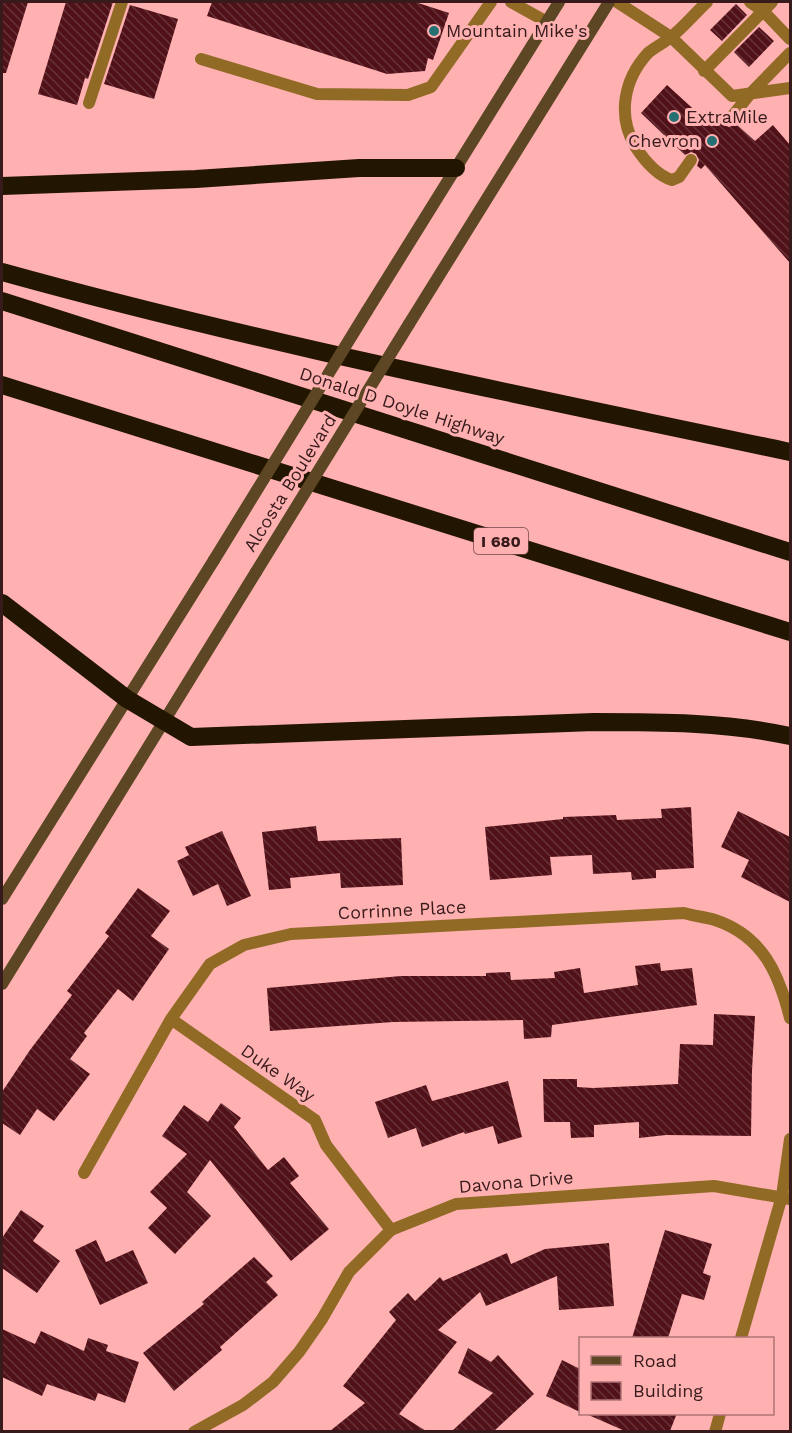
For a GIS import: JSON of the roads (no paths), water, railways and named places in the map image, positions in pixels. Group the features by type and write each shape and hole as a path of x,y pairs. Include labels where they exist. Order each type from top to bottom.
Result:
{"highway":[{"path":"2,186 196,179 359,168 456,168"},
{"path":"2,272 62,289 304,348 790,452"},
{"name":"Donald D Doyle Highway","path":"2,301 790,552"},
{"name":"I 680","path":"2,385 790,632"},
{"path":"2,603 127,699 191,736 594,722 660,722 720,726 790,736"}],"main road":[{"name":"Alcosta Boulevard","path":"2,899 559,2"},
{"name":"Alcosta Boulevard","path":"2,984 609,2"}],"street":[{"path":"89,103 122,2"},
{"path":"201,59 317,94 408,95 431,87 491,2"},
{"path":"511,2 547,22"},
{"path":"617,2 671,37 732,96 790,88"},
{"path":"691,160 679,177 672,180 663,177 643,157 635,145 628,131 624,100 637,67 650,52 671,37 707,2"},
{"path":"750,2 768,6 790,39"},
{"path":"704,71 768,6"},
{"path":"730,119 750,94 790,53"},
{"name":"Corrinne Place","path":"84,1173 171,1019 210,964 244,945 291,934 684,913 716,921 746,936 766,955 786,985 790,1018"},
{"name":"Duke Way","path":"171,1019 315,1120 326,1145 391,1230"},
{"path":"741,1337 786,1197 790,1139"},
{"name":"Davona Drive","path":"194,1431 243,1405 273,1382 310,1336 349,1272 391,1230 456,1204 714,1186 786,1197"},
{"path":"715,1431 719,1415"}],"place":[{"name":"Mountain Mike's","path":"434,31"},
{"name":"ExtraMile","path":"674,117"},
{"name":"Chevron","path":"712,141"}]}
